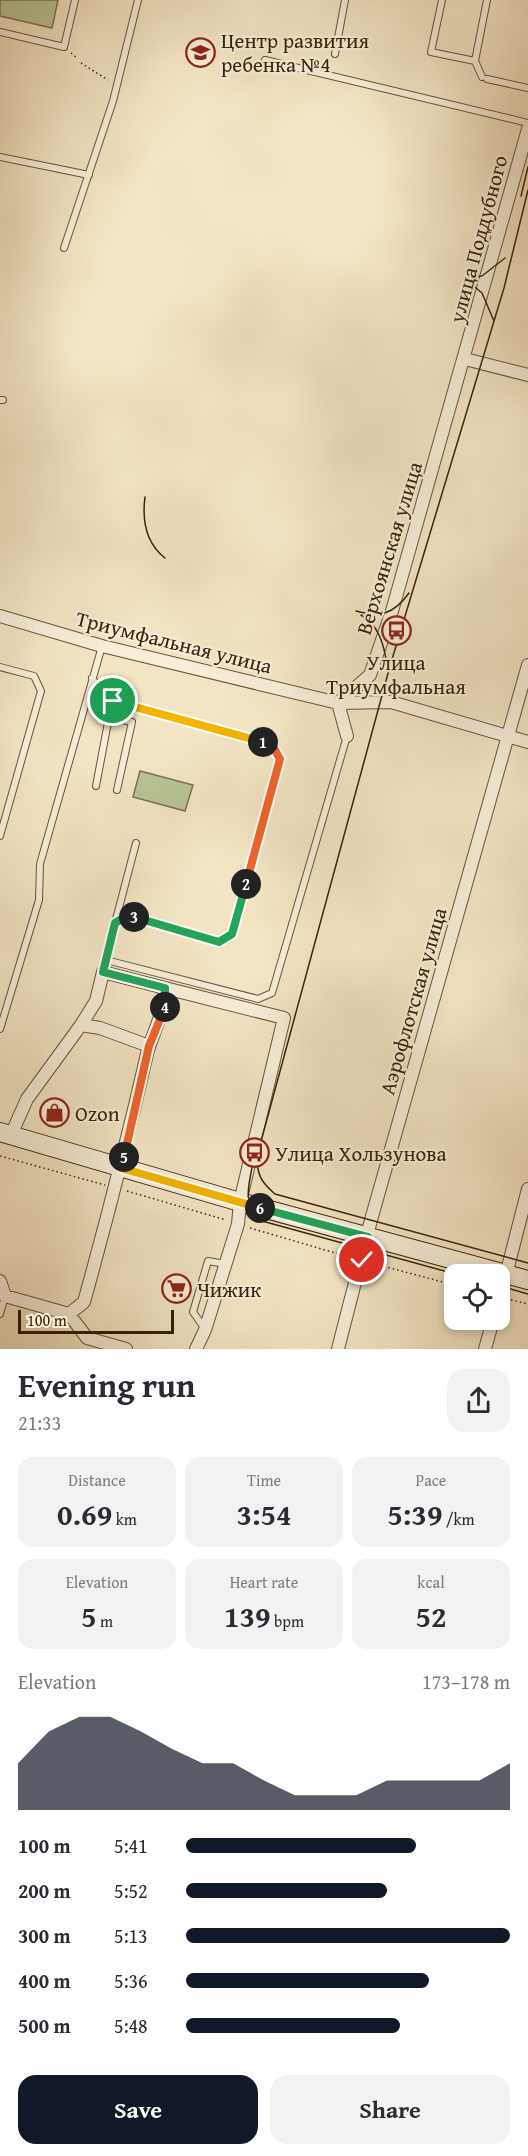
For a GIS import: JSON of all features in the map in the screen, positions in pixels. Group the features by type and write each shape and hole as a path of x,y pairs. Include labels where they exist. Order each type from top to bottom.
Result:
{"street":[{"name":"улица Поддубного","path":"465,359 528,129"},
{"path":"465,359 528,375"},
{"name":"Верхоянская улица","path":"338,703 370,675 392,611 465,359"},
{"name":"Триумфальная улица","path":"0,616 102,646 338,703 391,702 528,742"},
{"name":"Аэрофлотская улица","path":"338,1349 528,665"},
{"path":"338,703 347,736"},
{"path":"196,1349 205,1330 238,1224 240,1202 284,1018 103,972 96,1001 3,1134 240,1202 469,1264"},
{"path":"69,1314 84,1302 121,1168 149,1046 165,1005 165,988"},
{"path":"81,1025 100,1028 149,1046"},
{"path":"509,1264 528,1189"},
{"path":"510,1275 528,1280"},
{"path":"0,1281 5,1296 69,1314 87,1338 126,1349"},
{"path":"485,1349 490,1330"}],"lane":[{"path":"0,32 63,46 75,0"},
{"path":"64,248 117,86 138,0"},
{"path":"334,54 345,0"},
{"path":"442,0 431,52 475,61"},
{"path":"487,0 475,61 484,78 528,88"},
{"path":"265,60 528,123"},
{"path":"0,158 88,175"},
{"path":"0,1029 39,900 40,864 102,646"},
{"path":"0,667 34,676 41,691 0,836"},
{"path":"92,678 107,699 272,745 280,759 232,934 219,942 128,915 115,923"},
{"path":"96,786 113,701"},
{"path":"109,717 132,722 117,790"},
{"path":"106,960 258,999 272,993 347,736"},
{"path":"103,972 136,843"},
{"path":"0,1314 5,1296"}],"path":[{"path":"81,63 117,86"},
{"path":"510,1300 528,1304"}],"green space":[{"path":"0,0 58,0 52,28 0,16"},
{"path":"140,771 193,785 185,811 133,797"}],"tram line":[{"path":"521,196 528,167"},
{"path":"528,190 504,288 390,666 257,1156 261,1178 275,1194 528,1263"},
{"path":"464,278 482,276 505,258"},
{"path":"464,278 482,293 494,321"},
{"path":"145,497 144,514 147,530 153,545 165,558"},
{"path":"356,611 379,614 392,610 409,593"},
{"path":"361,615 376,630 382,643 387,665"},
{"path":"253,1162 249,1201 255,1214 262,1221 444,1271"},
{"path":"510,1289 528,1294"}],"place":[{"name":"Центр развития ребенка №4","path":"200,52"},
{"name":"Улица Триумфальная","path":"396,631"},
{"name":"Ozon","path":"54,1113"},
{"name":"Улица Хользунова","path":"254,1153"},
{"name":"Чижик","path":"176,1289"}],"route":[{"path":"113,701 272,745 280,759 232,934 219,942 128,915 115,923 103,972 165,988 165,1005 149,1046 121,1168 368,1237 362,1260"}]}
